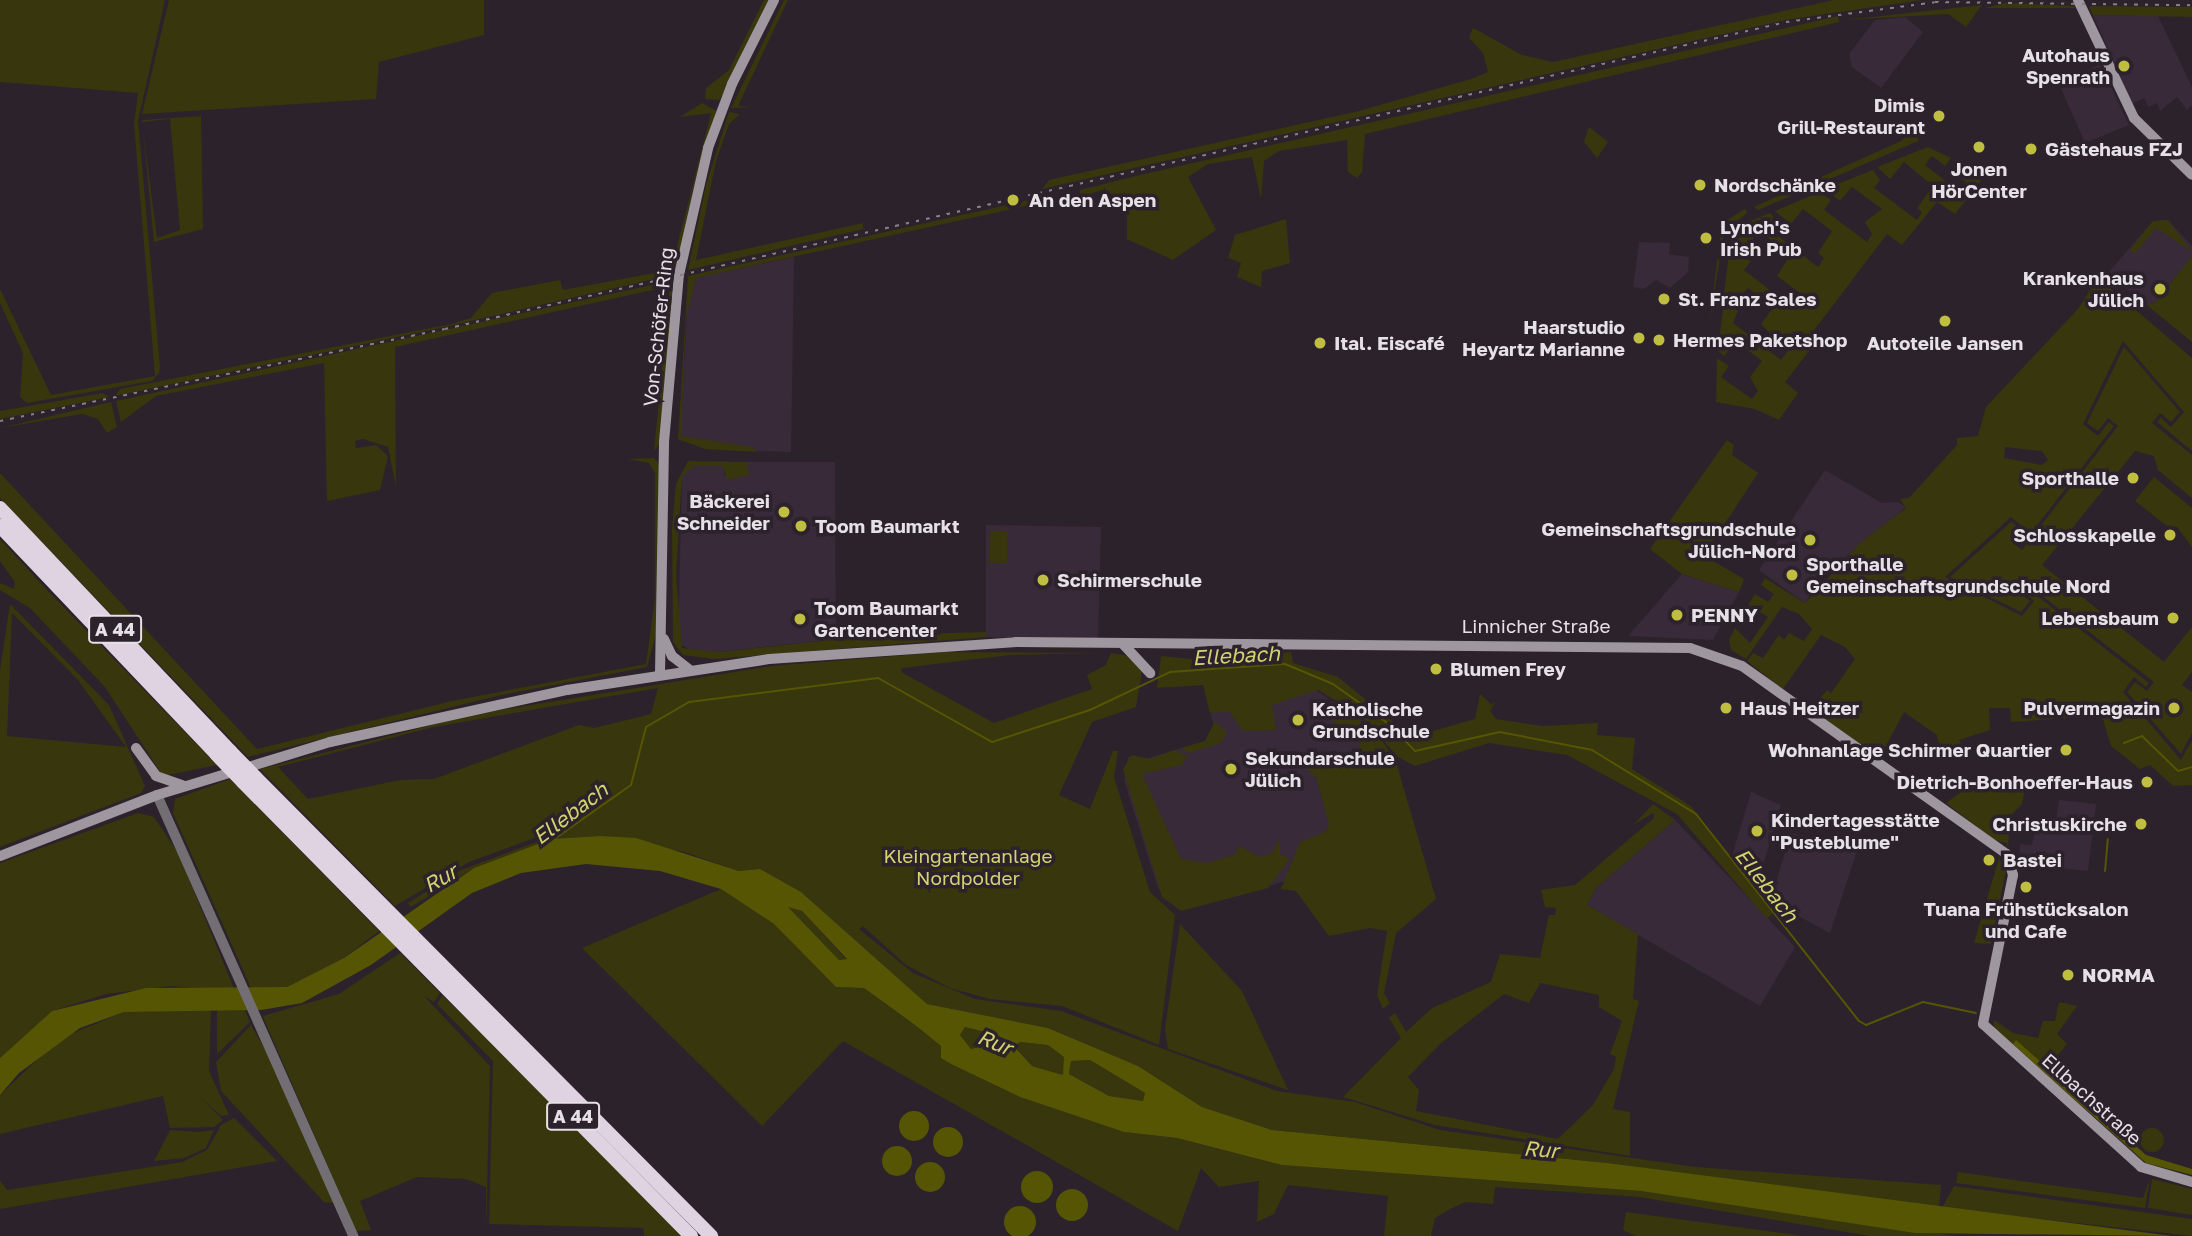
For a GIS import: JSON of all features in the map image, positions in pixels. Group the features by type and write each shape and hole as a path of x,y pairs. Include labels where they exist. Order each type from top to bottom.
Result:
{"highway":[{"name":"A 44","path":"0,508 249,780 467,999 711,1236"},
{"name":"A 44","path":"0,526 224,753"},
{"name":"A 44","path":"467,999 691,1236"}],"main road":[{"name":"Von-Schöfer-Ring","path":"660,674 664,442 679,275 708,148 732,84 775,0"},
{"path":"2078,0 2134,118 2192,175"},
{"path":"662,634 667,651 690,670"},
{"name":"Linnicher Straße","path":"0,856 185,786 446,713 690,670 900,647 1098,643 1690,648 1742,666 2009,857 2012,875 1982,1020"},
{"path":"1123,644 1150,673"},
{"path":"135,748 156,776 185,786"},
{"name":"Ellbachstraße","path":"1982,1020 2141,1167 2192,1182"}],"street":[{"path":"157,795 354,1236"}],"shaded area":[{"path":"2093,15 2158,16 2192,87 2192,105 2187,110 2177,97 2160,111 2157,103 2148,107 2144,98 2132,104"},
{"path":"1905,17 1923,32 1881,88 1852,67 1849,54 1875,20"},
{"path":"2100,64 2129,125 2085,143 2059,84"},
{"name":"Krankenhaus Jülich","path":"2168,220 2192,246 2192,342 2108,273 2153,221"},
{"path":"1639,242 1670,243 1669,254 1689,257 1688,272 1670,288 1656,280 1644,289 1633,287"},
{"path":"794,257 791,452 751,451 680,436 689,279"},
{"path":"747,462 835,462 836,639 720,652 692,651 678,643 682,477 692,466 724,466 724,476"},
{"name":"Gemeinschaftsgrundschule Jülich-Nord","path":"1825,470 1882,503 1898,502 1906,507 1839,563 1833,560 1805,603 1759,570"},
{"name":"Schirmerschule","path":"986,525 1101,527 1098,640 986,637"},
{"path":"1682,574 1739,592 1713,640 1628,636"},
{"path":"1306,684 1363,720 1395,761 1390,863 1403,911 1314,900 1285,881 1229,898 1169,903 1158,888 1124,780 1128,757 1149,758 1205,741 1214,727 1204,685"},
{"name":"Kindertagesstätte \"Pusteblume\"","path":"1751,792 1781,805 1757,885 1732,856"},
{"path":"2059,800 2096,804 2088,871 2019,864 2020,844 2032,845 2035,831 2054,834"},
{"path":"1675,820 1795,947 1760,1006 1587,905 1596,888"},
{"path":"1791,833 1858,848 1830,933 1770,901"}],"green space":[{"path":"0,0 165,0 138,121 160,367 159,373 152,381 27,403 20,397 23,353 0,303 0,289 51,395 155,376 134,124 138,93 0,82"},
{"path":"169,0 484,0 484,35 379,62 376,99 142,114"},
{"path":"764,0 769,0 720,100 705,99 706,88 729,70"},
{"path":"784,0 788,0 738,106 752,107 731,108"},
{"path":"1834,0 1922,0 1785,20 1042,189 1049,180 1359,111 1471,79 1488,72 1483,53 1469,38 1473,28 1522,55 1553,62"},
{"path":"2005,3 2074,6 2075,8 1985,8"},
{"path":"1982,5 1966,27 1948,14 1844,20"},
{"path":"2089,6 2192,7 2192,17 2093,15"},
{"path":"1838,16 1839,22 1365,134 1362,172 1357,178 1348,172 1347,140 1279,151 1264,161 1261,199 1252,157 1208,164 1188,177 1216,230 1173,260 1127,239 1127,200 1102,190 1080,197 1080,190 1136,176"},
{"path":"702,103 717,111 692,192 676,274 445,327 115,396 120,389 451,324 471,318 492,293 560,280 563,290 671,270 711,113 680,117"},
{"path":"729,112 740,114 729,124 716,161 696,260 863,223 863,229 688,270 706,185"},
{"path":"201,116 203,229 154,242 143,128 157,238 180,230 170,119 142,120"},
{"path":"1589,127 1608,142 1597,158 1584,142"},
{"path":"1912,129 1920,132 1918,141 1758,210 1754,207 1901,141"},
{"path":"1928,147 1951,158 1945,166 1932,156 1925,165 1958,191 1966,182 1955,174 1961,167 1981,181 1955,214 1937,202 1902,245 1887,234 1806,341 1813,346 1785,382 1798,393 1779,420 1755,409 1716,402 1717,358 1729,366 1721,377 1752,399 1758,391 1750,377 1762,361 1736,341 1724,356 1718,351 1724,300 1738,311 1733,323 1781,360 1788,351 1761,324 1773,308 1748,288 1735,302 1724,293 1730,247 1751,261 1744,270 1796,310 1802,303 1800,293 1777,276 1790,255 1759,231 1744,251 1730,241 1735,227 1770,213 1780,224 1774,233 1818,267 1824,258 1818,253 1832,231 1803,209 1791,224 1775,211 1820,192 1831,200 1824,210 1867,242 1872,234 1865,222 1882,209 1852,187 1840,201 1825,189 1873,170 1880,180 1874,188 1917,220 1922,212 1917,208 1933,186 1904,162 1890,179 1877,167"},
{"path":"1047,196 1049,201 696,278 686,319 681,436 752,447 757,452 705,449 678,439 688,276"},
{"path":"1745,209 1747,213 1724,232 1709,326 1722,223"},
{"path":"1286,219 1290,263 1262,271 1261,287 1237,277 1241,263 1228,258 1235,235"},
{"path":"2168,220 2192,252 2156,228 2135,254 2130,250 2153,221"},
{"path":"2192,256 2192,342 2147,305 2156,302"},
{"path":"675,280 660,443 654,451 670,286 395,347 396,486 388,447 363,439 355,441 356,448 376,445 388,456 380,490 327,501 324,363 156,396 121,422 116,401"},
{"path":"2094,284 2109,287 2192,358 2192,451 2157,422 2161,418 2171,427 2184,412 2123,341 2083,424 2098,436 2109,422 2114,426 2021,546 2017,542 2027,530 2011,517 1945,577 2022,616 2034,601 2016,586 2019,582 2149,683 2146,687 2134,677 2123,692 2181,760 2192,740 2192,785 2173,786 2150,765 2140,769 2111,746 2102,716 2011,722 2010,708 1989,708 1990,730 1959,740 1962,746 1941,759 1937,735 1904,712 1879,759 1817,713 1821,697 1827,690 1831,693 1855,659 1845,647 1821,635 1783,689 1747,661 1753,653 1763,658 1779,635 1784,640 1789,633 1804,641 1812,629 1799,614 1782,607 1746,659 1731,650 1729,640 1735,628 1750,643 1768,617 1748,605 1755,594 1768,602 1774,594 1761,585 1765,578 1805,603 1860,543 1906,508 1900,499 1909,498 1957,445 1957,438 1978,436 1986,407 2078,309","holes":["2005,447 2042,451 2048,460 2042,465 2004,458"]},
{"path":"2124,347 2180,412 2171,422 2160,413 2152,423 2192,455 2192,498 2158,470 2154,456 2135,451 2042,565 2164,662 2192,627 2192,672 2182,685 2192,692 2192,733 2181,754 2127,692 2135,682 2147,691 2154,682 2019,578 2012,587 2030,601 2021,612 1950,577 2011,522 2023,531 2013,543 2022,550 2118,426 2108,418 2098,431 2087,423"},
{"path":"103,393 109,397 0,419 0,411"},
{"path":"111,402 117,427 107,433 98,419 82,414 0,428"},
{"path":"1727,440 1734,445 1732,455 1758,473 1711,545 1711,560 1744,579 1739,592 1682,574 1650,549"},
{"path":"654,458 659,464 657,631 647,667 497,696 248,757 0,498 0,473 257,749 452,701 646,664 655,598 655,473 649,463 628,459"},
{"path":"688,461 747,462 749,475 727,480 723,466 693,466 682,477 676,575 682,648 720,652 875,635 986,632 986,637 714,659 683,655 673,642 672,528 676,484"},
{"path":"2154,477 2192,508 2192,547 2177,527 2167,526 2135,501"},
{"path":"990,531 1007,531 1007,563 989,563"},
{"path":"0,539 217,765 163,776 105,687 30,608 0,590 0,583 14,589 15,582 0,561"},
{"path":"10,604 109,705 145,786 141,793 0,847 0,670","holes":["12,613 78,680 126,747 7,736"]},
{"name":"Kleingartenanlage Nordpolder","path":"945,652 1105,653 1010,655 902,668 901,672 994,723 1092,689 1087,675 1106,665 1111,653 1130,656 1142,671 1136,707 1092,722 1059,795 1090,809 1113,751 1118,751 1114,777 1150,892 1175,915 1159,1045 1062,1006 990,999 950,988 906,965 863,926 859,929 913,973 975,999 1061,1011 1277,1091 1355,1102 1440,1130 1695,1167 1941,1185 1939,1209 1607,1163 1272,1130 1202,1107 1138,1066 1048,1028 927,1004 801,892 760,869 739,871 684,852 600,836 551,839 474,868 411,907 408,903 461,870 539,841 548,833 469,862 395,906 260,769 475,714 771,666","holes":["658,688 651,714 594,728 579,725 434,779 400,780 308,799 278,767 434,727"]},
{"path":"1291,652 1293,663 1338,677 1412,737 1475,719 1480,694 1492,705 1496,701 1490,711 1496,719 1542,726 1598,723 1597,735 1635,738 1632,769 1691,806 1773,913 1767,919 1677,814 1567,755 1489,743 1415,766 1398,757 1362,717 1318,690 1272,705 1276,730 1243,731 1229,711 1210,713 1203,685 1157,688 1161,656 1201,660"},
{"path":"1346,711 1376,731 1396,762 1436,899 1396,933 1384,993 1390,1003 1383,1009 1377,995 1387,931 1370,928 1329,936 1296,891 1281,889 1300,842 1325,832 1329,824 1316,777 1306,768 1359,752 1360,730 1338,735 1333,719"},
{"path":"1215,721 1227,733 1221,743 1189,753 1181,748 1205,741"},
{"path":"1174,750 1187,756 1182,765 1142,774 1181,859 1207,863 1234,855 1240,846 1259,857 1271,854 1280,838 1280,854 1290,859 1268,888 1181,911 1162,897 1123,769 1132,755 1150,759"},
{"path":"230,779 379,931 344,958 287,987 252,990 173,813 175,799"},
{"path":"2025,788 2022,804 2010,816 2008,851 2007,843 1994,840 1946,803 1961,792"},
{"path":"1653,804 1675,820 1596,888 1587,905 1638,934 1633,999 1639,1001 1613,1109 1630,1112 1630,1156 1435,1125 1343,1097 1401,1038 1389,1018 1395,1013 1406,1032 1432,1008 1491,982 1500,954 1540,958 1549,915 1555,915 1556,908 1545,907 1541,890 1575,885 1654,818 1653,813 1633,825","holes":["1540,983 1599,995 1599,1007 1622,1021 1610,1054 1616,1057 1614,1069 1593,1105 1558,1139 1416,1111 1419,1090 1408,1077 1440,1044 1504,994 1529,1003"]},
{"path":"138,813 154,817 178,853 235,991 170,986 106,994 52,1011 0,1058 0,863"},
{"path":"1999,858 2006,870 1991,944 1974,943"},
{"path":"721,889 774,924 836,987 864,988 915,1025 941,1046 953,1065 1020,1097 1124,1132 1177,1138 1282,1165 1641,1191 1956,1236 1870,1236 1639,1197 1495,1187 1493,1204 1466,1202 1450,1209 1435,1218 1431,1236 1384,1236 1388,1196 1288,1185 1274,1214 1257,1222 1259,1181 1219,1187 1201,1168 1178,1231 843,1041 762,1126 582,948"},
{"path":"786,906 802,911 846,959 839,960"},
{"path":"1180,924 1242,991 1288,1090 1168,1049 1165,1029"},
{"path":"400,953 440,993 434,1002 424,996 490,1066 486,1236 486,1187 466,1179 417,1177 360,1201 371,1230 356,1231 263,1016 339,994"},
{"path":"442,995 682,1236 644,1236 643,1228 489,1224 493,1061 437,1004"},
{"path":"2059,1002 2077,1006 2057,1034 2067,1044 2048,1067 2088,1101 2083,1108 1994,1028 1994,1020 2013,1033 2038,1038 2043,1021 2055,1021"},
{"path":"211,1009 209,1071 229,1115 221,1116 200,1097 223,1120 214,1127 170,1128 163,1096 0,1134 0,1095 59,1039 124,1012"},
{"path":"217,1009 245,1010 250,1022 217,1054"},
{"path":"251,1025 270,1058 335,1203 324,1202 221,1091 216,1062"},
{"path":"965,1027 993,1034 992,1044 971,1049 960,1035"},
{"path":"1020,1042 1048,1045 1065,1057 1063,1075 1032,1066 1014,1045"},
{"path":"1090,1060 1145,1093 1143,1101 1109,1096 1069,1074 1071,1061"},
{"path":"234,1118 277,1161 0,1209 0,1181 7,1190 182,1162 207,1150 221,1125"},
{"path":"2152,1128 2163,1135 2164,1140 2157,1151 2152,1152 2141,1145 2140,1140 2147,1129"},
{"path":"170,1130 214,1130 206,1148 184,1158 154,1161"},
{"path":"1958,1172 2143,1198 2150,1178 2145,1208 1956,1183"},
{"path":"2152,1179 2192,1189 2192,1215 2148,1208"},
{"path":"1954,1186 2192,1219 2192,1236 1942,1208"},
{"path":"1626,1212 1802,1236 1636,1236 1623,1230"}],"water":[{"name":"Rur","path":"600,836 636,838 739,871 760,869 801,892 927,1004 1048,1028 1138,1066 1202,1107 1272,1130 1607,1163 2172,1236 1915,1233 1641,1191 1282,1165 1177,1138 1124,1132 1020,1097 941,1058 941,1046 915,1025 864,988 836,987 774,924 721,889 660,871 586,864 521,873 472,893 371,965 302,1003 261,1010 124,1012 80,1028 19,1073 0,1095 0,1058 52,1011 146,988 287,987 344,958 474,868 551,839","holes":["788,907 802,911 847,959 839,960","965,1027 993,1034 992,1044 971,1049 960,1035","1020,1042 1048,1045 1064,1057 1063,1075 1032,1066 1014,1046","1090,1060 1145,1093 1143,1101 1109,1096 1069,1074 1071,1061"]},
{"path":"2016,1040 2146,1155 2192,1169 2192,1175 2146,1163 2013,1044"},
{"path":"914,1111 925,1115 929,1126 925,1137 914,1141 903,1137 899,1126 903,1115"},
{"path":"948,1127 959,1131 963,1142 959,1153 948,1157 937,1153 933,1142 937,1131"},
{"path":"897,1146 908,1150 912,1161 908,1172 897,1176 886,1172 882,1161 886,1150"},
{"path":"930,1162 941,1166 945,1177 941,1188 930,1192 919,1188 915,1177 919,1166"},
{"path":"1037,1171 1049,1175 1053,1187 1049,1199 1037,1203 1025,1199 1021,1187 1025,1175"},
{"path":"1072,1189 1084,1193 1088,1205 1084,1217 1072,1221 1060,1217 1056,1205 1060,1193"},
{"path":"1020,1206 1031,1211 1036,1222 1031,1233 1020,1238 1009,1233 1004,1222 1009,1211"}],"waterway":[{"name":"Ellebach","path":"553,840 631,785 646,727 689,702 878,678 992,742 1090,710 1170,672 1285,664 1333,684 1389,724 1415,751 1500,732 1592,750 1696,814 1859,1021 1866,1025 1923,1002 1976,1013"},
{"path":"2124,743 2142,736 2178,771 2192,767"},
{"path":"2105,871 2108,839"}],"railway":[{"path":"0,421 445,329 1786,22 1935,2 2192,5"}],"place":[{"name":"Autohaus Spenrath","path":"2124,66"},
{"name":"Dimis Grill-Restaurant","path":"1939,116"},
{"name":"Jonen HörCenter","path":"1979,147"},
{"name":"Gästehaus FZJ","path":"2031,149"},
{"name":"Nordschänke","path":"1700,185"},
{"name":"An den Aspen","path":"1013,200"},
{"name":"Lynch's Irish Pub","path":"1706,238"},
{"name":"Krankenhaus Jülich","path":"2160,289"},
{"name":"St. Franz Sales","path":"1664,299"},
{"name":"Autoteile Jansen","path":"1945,321"},
{"name":"Haarstudio Heyartz Marianne","path":"1639,338"},
{"name":"Hermes Paketshop","path":"1659,340"},
{"name":"Ital. Eiscafé","path":"1320,343"},
{"name":"Sporthalle","path":"2133,478"},
{"name":"Bäckerei Schneider","path":"784,512"},
{"name":"Toom Baumarkt","path":"801,526"},
{"name":"Schlosskapelle","path":"2170,535"},
{"name":"Gemeinschaftsgrundschule Jülich-Nord","path":"1810,540"},
{"name":"Sporthalle Gemeinschaftsgrundschule Nord","path":"1792,575"},
{"name":"Schirmerschule","path":"1043,580"},
{"name":"PENNY","path":"1677,615"},
{"name":"Lebensbaum","path":"2173,618"},
{"name":"Toom Baumarkt Gartencenter","path":"800,619"},
{"name":"Blumen Frey","path":"1436,669"},
{"name":"Haus Heitzer","path":"1726,708"},
{"name":"Pulvermagazin","path":"2174,708"},
{"name":"Katholische Grundschule","path":"1298,720"},
{"name":"Wohnanlage Schirmer Quartier","path":"2066,750"},
{"name":"Sekundarschule Jülich","path":"1231,769"},
{"name":"Dietrich-Bonhoeffer-Haus","path":"2147,782"},
{"name":"Christuskirche","path":"2141,824"},
{"name":"Kindertagesstätte \"Pusteblume\"","path":"1757,831"},
{"name":"Bastei","path":"1989,860"},
{"name":"Tuana Frühstücksalon und Cafe","path":"2026,887"},
{"name":"NORMA","path":"2068,975"}]}
